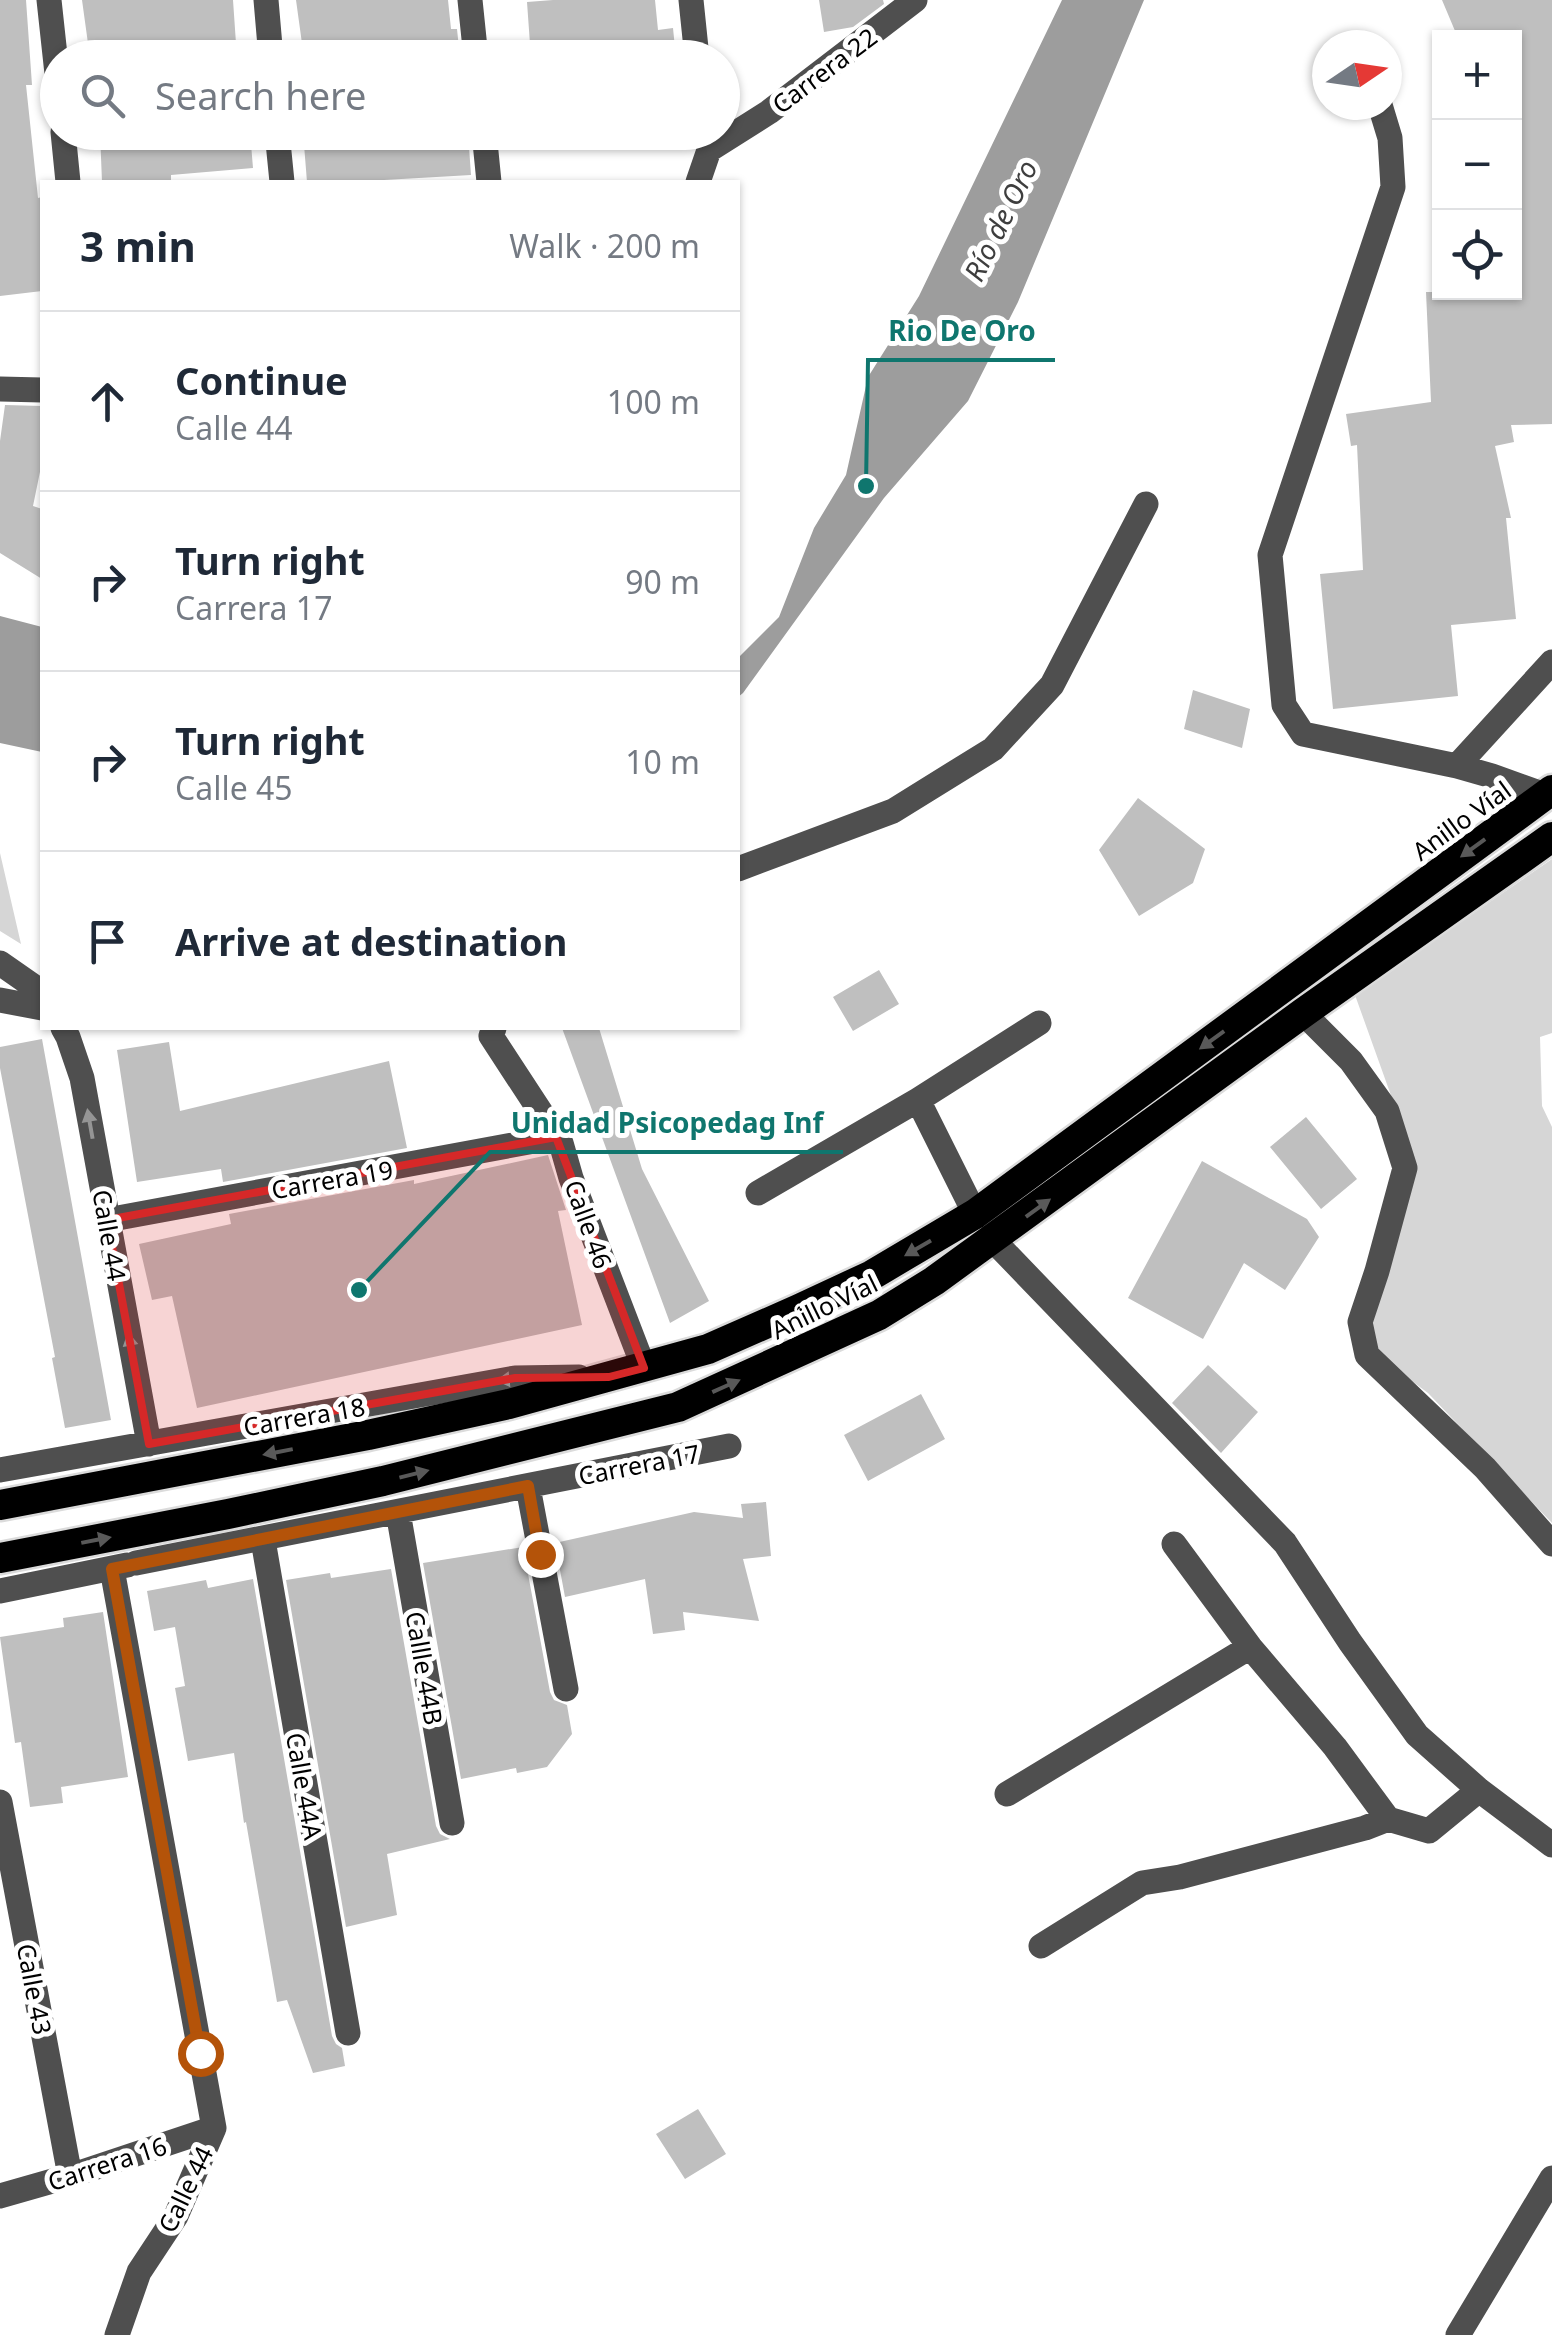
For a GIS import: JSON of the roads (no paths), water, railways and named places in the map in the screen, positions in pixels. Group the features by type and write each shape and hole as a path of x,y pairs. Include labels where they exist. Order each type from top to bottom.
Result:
{"highway":[{"name":"Anillo Víal","path":"0,1505 509,1404 708,1348 782,1317 872,1274 976,1214 1548,793"},
{"name":"Anillo Víal","path":"0,1558 384,1481 678,1406 879,1315 993,1240 1552,837"}],"street":[{"path":"49,0 53,40"},
{"path":"266,0 269,40"},
{"path":"470,0 474,40"},
{"path":"691,0 695,40"},
{"name":"Carrera 22","path":"740,126 769,112 910,2"},
{"path":"1385,120 1390,138 1393,186 1270,555 1284,705 1303,734 1457,766 1548,793"},
{"path":"65,150 68,180"},
{"path":"279,150 282,180"},
{"path":"486,150 489,180"},
{"name":"Carrera 22","path":"698,180 705,150"},
{"path":"0,388 40,390"},
{"path":"740,868 892,811 993,749 1052,684 1146,504"},
{"path":"1457,766 1552,662"},
{"path":"0,963 40,995"},
{"path":"0,1000 40,1008"},
{"path":"1303,1013 1351,1061 1387,1111 1405,1168 1360,1322 1367,1355 1484,1468 1552,1544"},
{"path":"758,1193 918,1100 1039,1023"},
{"name":"Calle 44","path":"64,1030 82,1078 149,1444"},
{"name":"Calle 46","path":"492,1032 565,1151 571,1178 644,1368"},
{"path":"918,1100 976,1214"},
{"name":"Carrera 19","path":"107,1220 556,1137"},
{"path":"993,1240 1286,1543 1417,1736 1478,1790 1552,1845"},
{"name":"Carrera 18","path":"0,1470 515,1378 609,1377"},
{"name":"Carrera 17","path":"0,1591 729,1446"},
{"path":"528,1486 566,1688"},
{"name":"Callle 44B","path":"398,1512 452,1823"},
{"name":"Carrera 17","path":"124,1566 228,1514"},
{"name":"Calle 44A","path":"262,1540 348,2033"},
{"path":"1174,1544 1250,1647 1336,1748 1388,1819 1429,1832 1478,1790"},
{"name":"Calle 44","path":"117,2335 140,2272 176,2216 214,2128 124,1566"},
{"path":"1008,1794 1250,1647"},
{"name":"Calle 43","path":"0,1802 70,2176"},
{"path":"1041,1946 1142,1882 1180,1878 1388,1819"},
{"name":"Carrera 16","path":"0,2196 214,2128"},
{"path":"1458,2335 1552,2178"}],"water":[{"name":"Río de Oro","path":"1062,0 1144,0 1018,302 968,401 884,498 740,695 740,656 779,617 814,528 846,475 868,377 919,296"},
{"path":"0,616 40,626 40,752 0,743"}],"place":[{"name":"Rio De Oro","path":"866,486"},
{"name":"Unidad Psicopedag Inf","path":"359,1290"}]}
